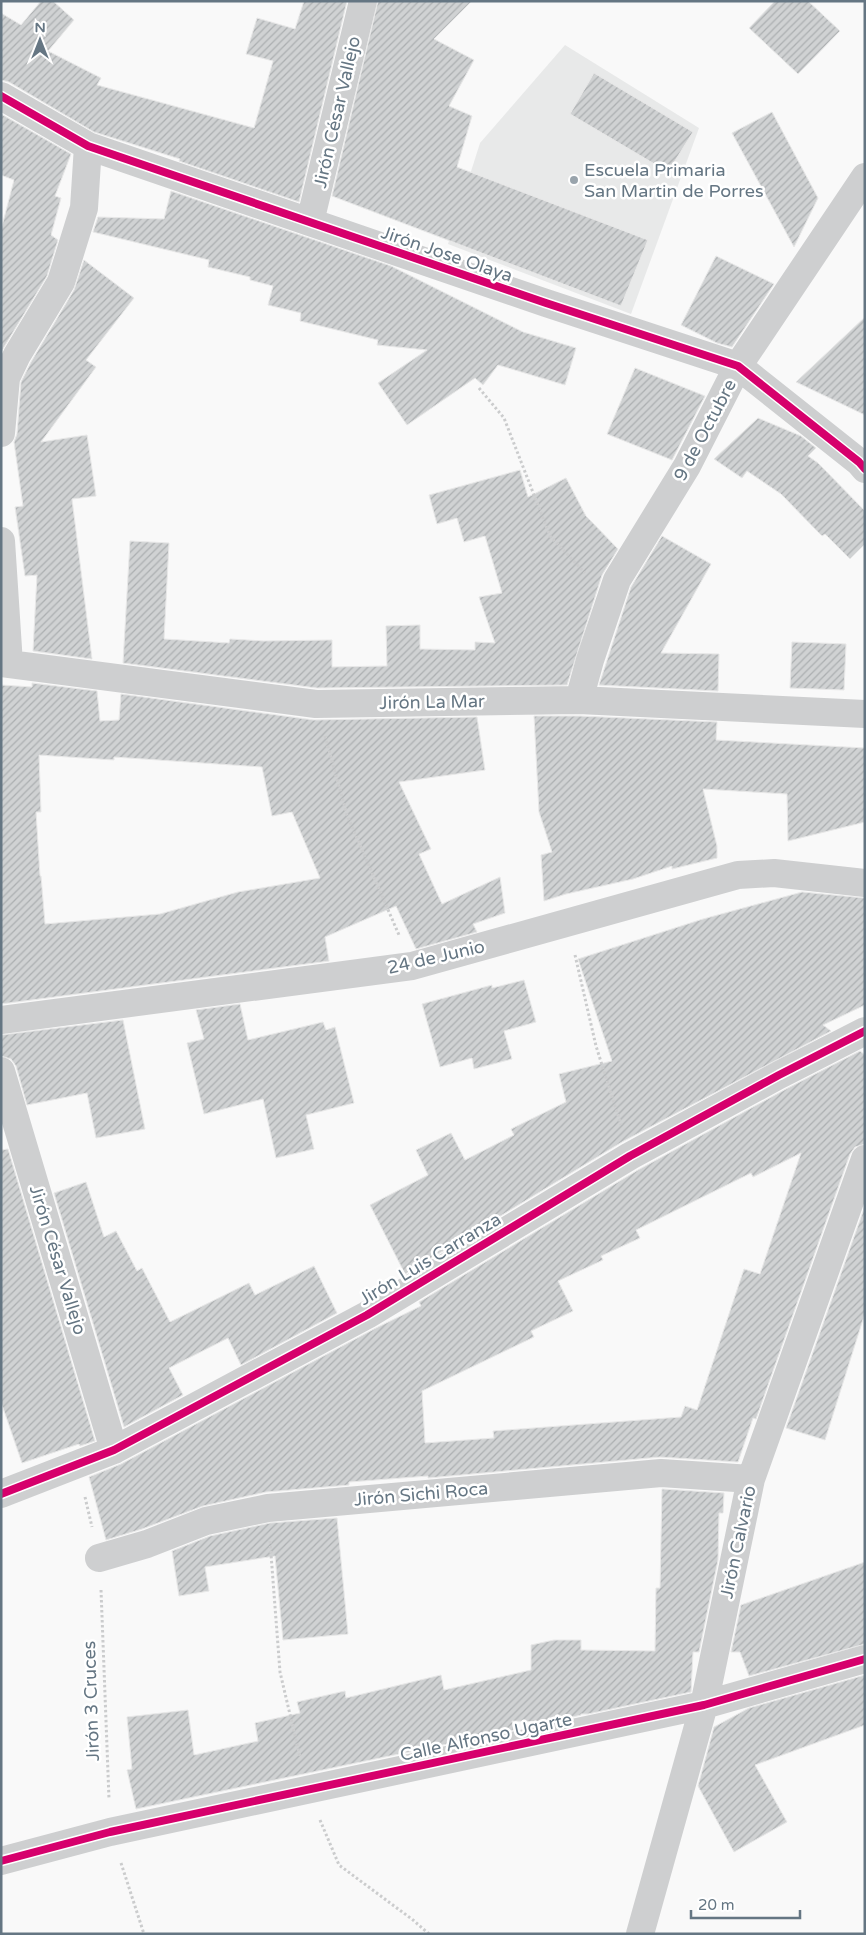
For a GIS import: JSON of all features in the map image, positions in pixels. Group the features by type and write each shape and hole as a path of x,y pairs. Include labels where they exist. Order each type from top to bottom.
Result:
{"street":[{"name":"Jirón César Vallejo","path":"310,222 363,1"},
{"name":"Jirón Jose Olaya","path":"1,96 88,146 546,304 738,366 859,462 865,469"},
{"path":"1,433 6,378 17,355 61,282 81,218 84,208 88,146"},
{"name":"9 de Octubre","path":"579,700 590,660 617,580 687,466 738,366 865,177"},
{"path":"1,541 5,664"},
{"name":"Jirón La Mar","path":"5,664 316,704 579,700 865,714"},
{"name":"24 de Junio","path":"1,1020 412,966 738,875 774,873 865,883"},
{"name":"Jirón Luis Carranza","path":"1,1494 114,1450 367,1315 630,1156 779,1075 865,1031"},
{"name":"Jirón César Vallejo","path":"1,1071 114,1450"},
{"name":"Jirón Calvario","path":"640,1934 704,1704 751,1479 865,1159"},
{"name":"Jirón Sichi Roca","path":"99,1558 147,1544 206,1521 268,1508 661,1473 751,1479"},
{"name":"Calle Alfonso Ugarte","path":"1,1861 110,1832 704,1704 865,1659"}],"path":[{"path":"479,388 504,418 550,536 588,578 611,597"},
{"path":"316,704 347,815 412,966"},
{"path":"568,923 596,1046 630,1156"},
{"path":"268,1508 280,1672 307,1790 339,1866 413,1920 429,1934"}],"shaded area":[{"name":"Escuela Primaria San Martin de Porres","path":"565,45 699,128 631,314 448,244 480,143"}],"building":[{"path":"41,1 53,1 74,20 48,51 101,78 97,85 254,128 273,61 246,54 257,18 295,29 304,1 347,1 299,202 179,161 180,159 94,132 9,82 1,80 1,13 21,25"},
{"path":"378,1 472,1 434,39 474,60 449,106 472,116 457,167 648,240 621,306 332,196"},
{"path":"775,1 808,1 840,31 798,74 749,28"},
{"path":"594,73 693,132 668,172 570,114"},
{"path":"772,112 818,198 794,247 732,133"},
{"path":"1,114 71,154 55,196 61,198 51,235 58,240 47,276 1,352 1,230 14,180 1,175"},
{"path":"171,191 391,266 523,332 576,348 565,385 498,365 483,385 475,378 407,425 378,383 427,350 377,345 378,340 300,321 301,313 268,305 273,286 250,280 250,277 208,267 209,260 93,232 98,217 164,219"},
{"path":"716,256 774,284 732,347 717,343 681,325"},
{"path":"84,260 134,298 86,360 96,367 41,442 87,435 96,496 72,499 92,659 33,651 37,575 25,576 15,507 23,506 14,442 17,434 21,382 74,290"},
{"path":"865,317 865,415 796,382"},
{"path":"635,368 705,396 672,460 607,434"},
{"path":"758,418 801,436 816,448 808,456 818,463 865,511 865,544 850,559 825,534 822,536 781,494 747,471 742,478 714,459"},
{"path":"520,470 528,497 566,478 586,516 618,549 602,575 567,685 317,688 123,663 130,541 169,543 164,639 229,643 230,639 264,641 332,640 332,667 387,666 386,626 420,625 420,649 475,650 475,642 495,643 479,597 502,593 485,536 464,542 457,518 437,524 429,495"},
{"path":"662,536 711,564 661,653 719,654 718,691 599,685 631,587"},
{"path":"792,642 846,644 844,690 790,688"},
{"path":"32,683 97,691 100,721 119,720 121,694 314,720 477,717 485,770 399,782 431,849 419,854 442,904 500,877 505,913 473,924 477,932 416,949 396,906 325,937 329,961 1,1004 1,685 32,687","holes":["39,755 114,760 114,757 262,767 272,816 292,812 320,878 238,892 160,914 45,924 36,812 41,812"]},
{"path":"534,716 717,722 716,740 865,748 865,822 788,841 787,794 703,789 717,846 717,858 672,869 672,866 633,879 566,894 544,901 541,855 552,852 539,812"},
{"path":"802,892 865,898 865,1005 823,1025 831,1031 622,1142 405,1274 370,1205 428,1175 416,1150 451,1133 465,1160 514,1135 511,1129 566,1102 559,1074 612,1061 578,959 703,919"},
{"path":"524,980 536,1022 504,1031 512,1059 474,1069 472,1058 440,1067 422,1004 492,985 492,988"},
{"path":"240,1004 248,1040 323,1022 326,1030 335,1027 354,1103 306,1115 314,1149 276,1158 263,1099 204,1114 187,1043 204,1039 196,1010"},
{"path":"123,1020 145,1129 96,1138 87,1093 27,1105 16,1066 11,1059 1,1056 1,1035"},
{"path":"860,1051 865,1055 865,1144 855,1147 850,1154 756,1419 753,1418 738,1462 660,1457 428,1478 428,1476 349,1482 349,1485 266,1492 203,1506 142,1529 106,1540 89,1477 121,1464 376,1328 421,1306 419,1302 638,1170","holes":["801,1153 760,1274 744,1269 697,1410 685,1406 681,1417 493,1431 494,1438 425,1443 422,1391 534,1337 531,1331 573,1311 558,1281 603,1260 601,1256 640,1238 636,1230 751,1173 753,1177"]},
{"path":"8,1149 95,1441 80,1446 79,1444 22,1463 1,1402 1,1150"},
{"path":"86,1182 104,1237 116,1231 137,1271 142,1268 170,1322 249,1283 255,1295 314,1266 337,1313 241,1365 228,1338 169,1368 183,1395 124,1427 54,1193"},
{"path":"865,1206 865,1313 825,1440 786,1428"},
{"path":"662,1489 724,1493 723,1513 719,1513 718,1560 699,1652 693,1652 691,1692 581,1714 551,1722 512,1721 514,1730 136,1809 127,1770 132,1769 127,1717 188,1710 194,1755 258,1741 255,1723 300,1713 297,1702 345,1691 346,1698 441,1675 444,1690 531,1670 531,1645 554,1640 581,1640 581,1650 655,1651 656,1588 660,1588"},
{"path":"337,1518 348,1634 283,1640 275,1556 205,1567 209,1591 179,1596 172,1551 210,1536 270,1523"},
{"path":"865,1562 865,1644 749,1676 740,1652 731,1652 741,1605"},
{"path":"865,1675 865,1725 755,1765 787,1822 734,1852 698,1786 714,1727 749,1708"}],"cycle path":[{"path":"1,96 88,146 546,303 738,366 859,462 865,469"},
{"path":"1,1494 114,1450 367,1315 630,1156 779,1075 865,1031"},
{"path":"1,1861 110,1832 704,1705 865,1659"}],"place":[{"name":"Escuela Primaria San Martin de Porres","path":"574,180"}]}
